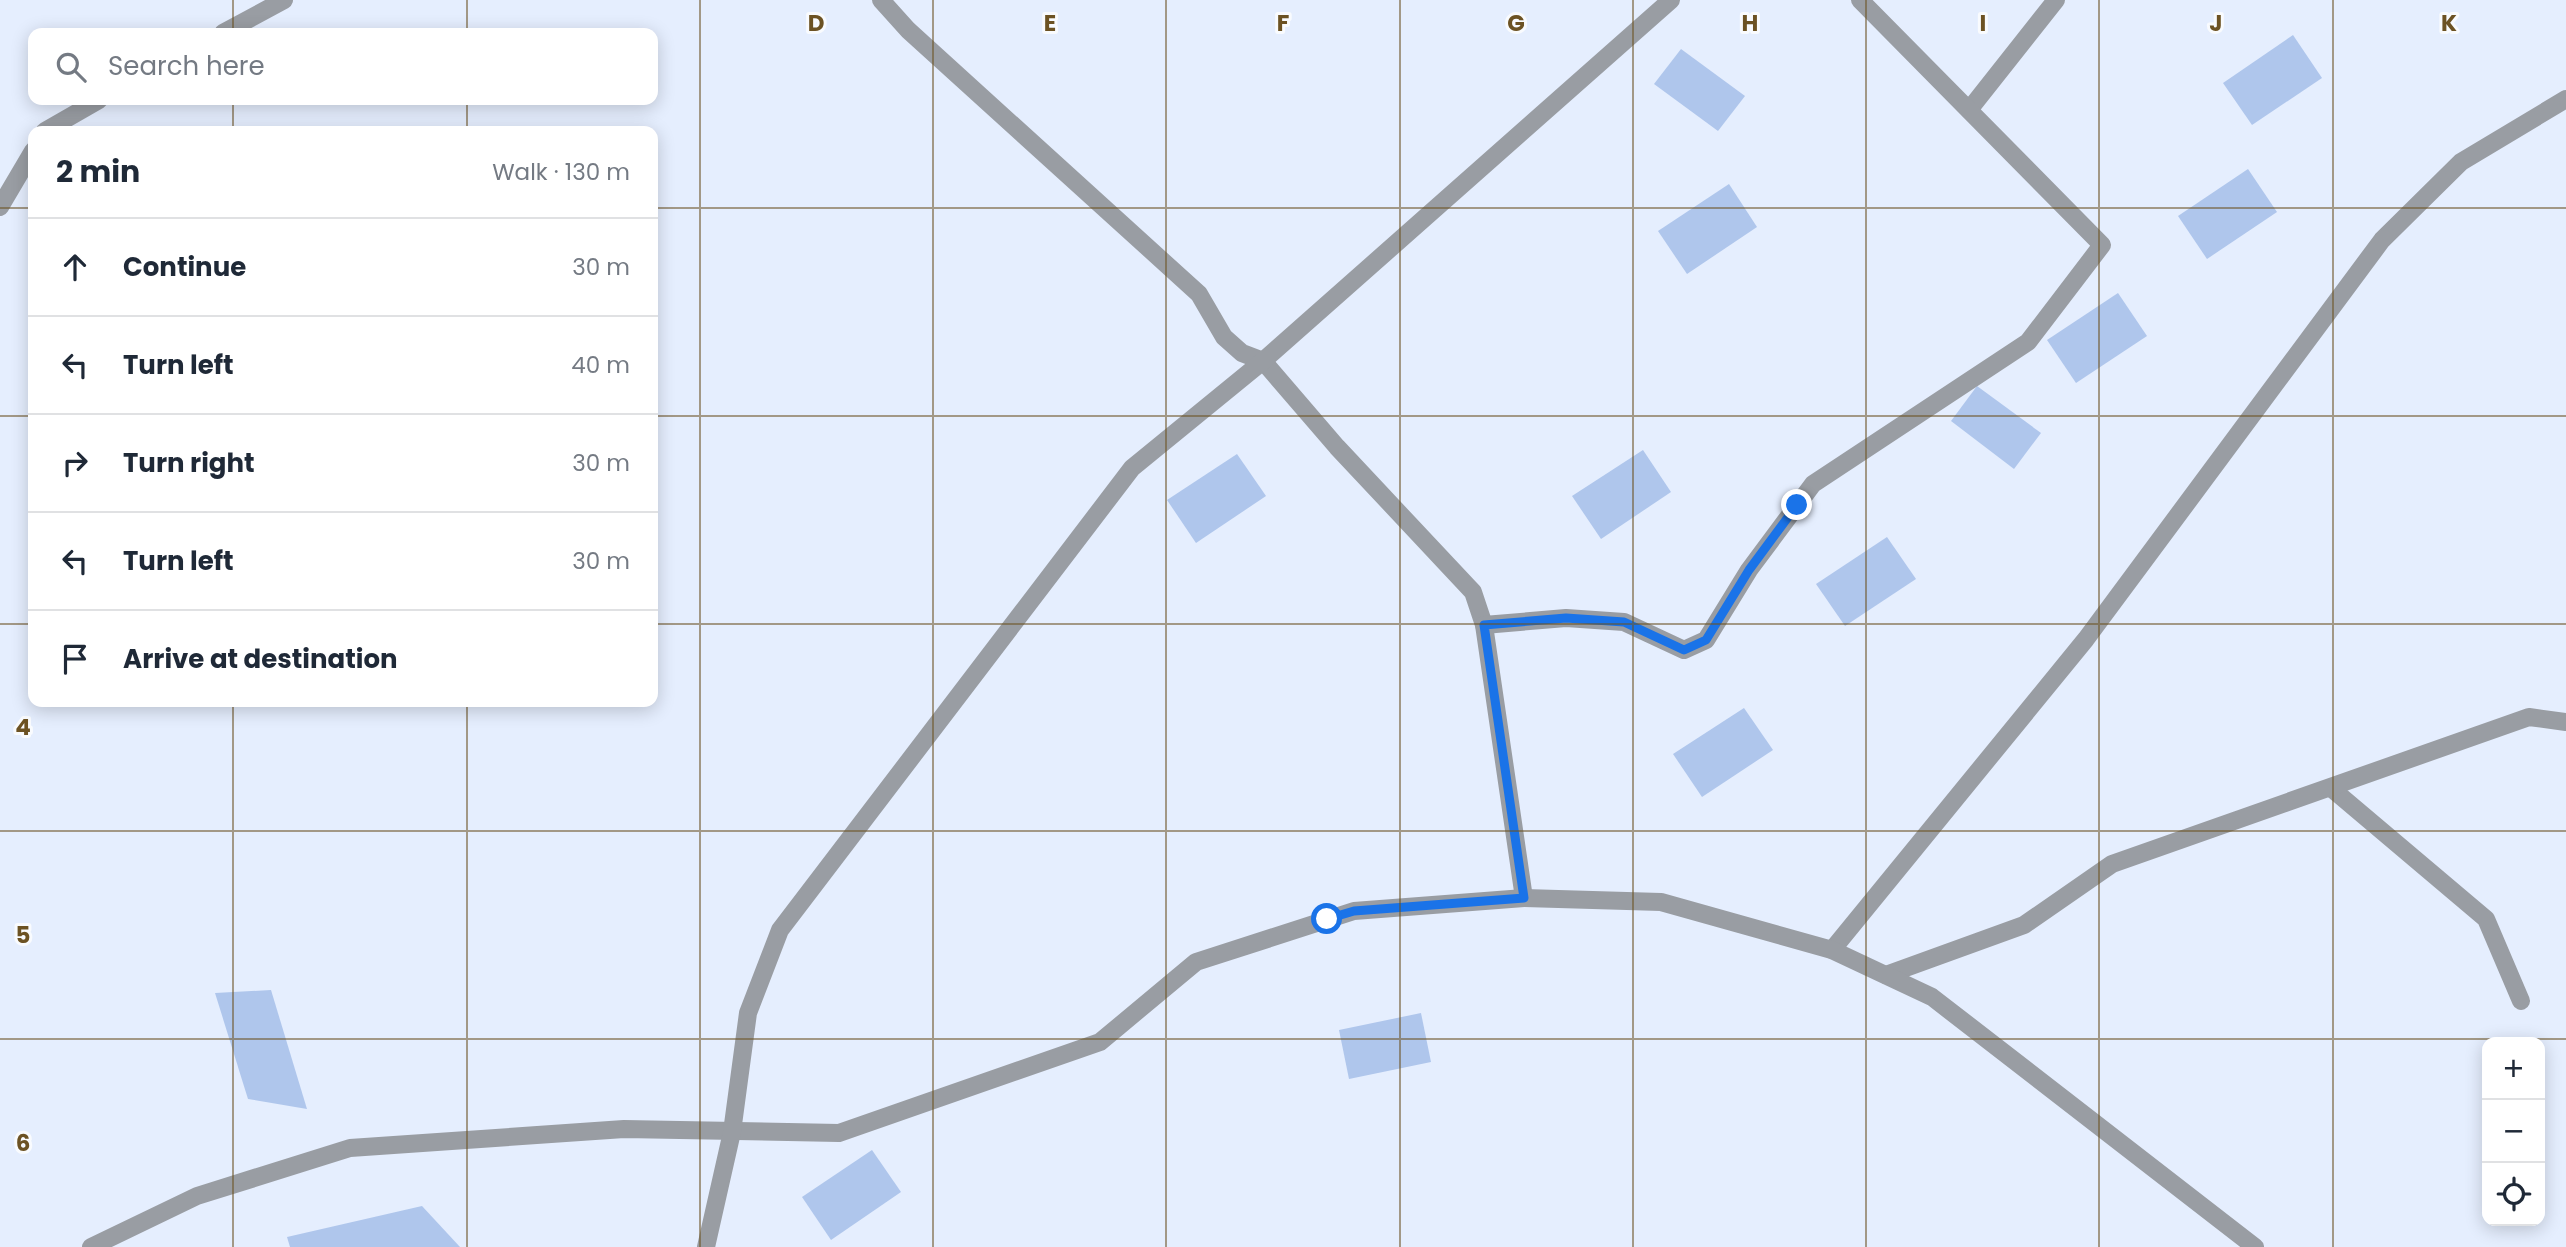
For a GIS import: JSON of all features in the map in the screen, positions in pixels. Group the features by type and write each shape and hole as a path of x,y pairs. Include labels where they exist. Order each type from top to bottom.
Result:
{"street":[{"path":"231,28 284,0"},
{"path":"881,0 908,30 1199,293 1224,337 1242,353 1264,360 1338,447 1473,592 1484,625 1524,898"},
{"path":"706,1247 732,1132 748,1013 780,930 1132,468 1264,360 1671,0"},
{"path":"1484,625 1566,618 1624,622 1684,650 1706,640 1749,570 1813,484 2028,342 2102,245 1860,0"},
{"path":"1969,110 2056,0"},
{"path":"1832,950 2086,639 2382,240 2461,162 2566,99"},
{"path":"54,126 90,105"},
{"path":"0,207 28,159"},
{"path":"1886,975 2024,925 2112,864 2529,717 2566,722"},
{"path":"2331,788 2486,919 2521,1001"},
{"path":"91,1247 197,1196 350,1148 624,1129 839,1133 1100,1042 1196,962 1354,911 1524,898 1661,902 1832,950 1886,975 1932,997 2255,1247"}],"building":[{"path":"2293,35 2322,78 2252,125 2223,83"},
{"path":"1681,49 1745,96 1718,131 1654,84"},
{"path":"2248,169 2277,212 2207,259 2178,216"},
{"path":"1729,184 1757,227 1687,274 1658,231"},
{"path":"2118,293 2147,336 2076,383 2047,340"},
{"path":"1977,386 2041,433 2014,469 1951,421"},
{"path":"1643,450 1671,492 1601,539 1572,496"},
{"path":"1237,454 1266,496 1196,543 1167,500"},
{"path":"1887,537 1916,579 1845,626 1816,584"},
{"path":"1744,708 1773,750 1702,797 1673,754"},
{"path":"271,990 307,1109 248,1099 215,993"},
{"path":"1421,1013 1431,1062 1349,1079 1339,1030"},
{"path":"872,1150 901,1192 831,1240 802,1197"},
{"path":"422,1206 460,1247 290,1247 287,1237"}],"route":[{"path":"1327,919 1354,911 1524,898 1484,625 1566,618 1624,622 1684,650 1706,640 1749,570 1797,505"}]}
